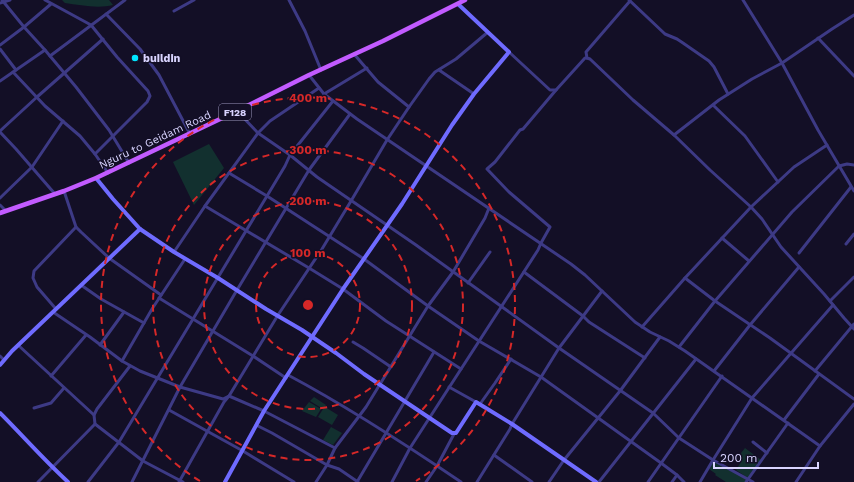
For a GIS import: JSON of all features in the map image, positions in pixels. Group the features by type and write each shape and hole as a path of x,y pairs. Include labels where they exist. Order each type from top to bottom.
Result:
{"main road":[{"name":"Nguru to Geidam Road","path":"0,213 64,191 108,173 309,75 383,41 461,1"}],"street":[{"path":"1,2 10,0"},
{"path":"45,0 91,25 148,90 150,96 147,102 95,154"},
{"path":"50,56 125,0"},
{"path":"174,12 193,0"},
{"path":"289,0 305,31 321,70"},
{"path":"587,58 586,52 630,0 665,34 683,43 708,61 714,67 728,94"},
{"path":"743,0 782,63 826,145 854,191"},
{"path":"461,1 488,32 509,52 550,90 556,90"},
{"path":"1,2 45,50 105,124 129,163"},
{"path":"0,45 51,4"},
{"path":"106,14 140,49 159,75 190,134"},
{"path":"674,136 728,94 782,63 818,38 854,16"},
{"path":"94,424 143,461 181,482 224,402 230,396 278,315 352,201 409,107 429,78 435,72 456,59 488,32"},
{"path":"818,38 854,76"},
{"path":"55,194 0,132 37,97 103,40"},
{"path":"0,49 16,70"},
{"path":"0,81 45,50"},
{"path":"225,482 264,411 343,289 388,226 474,94 509,52"},
{"path":"354,54 378,82 409,107"},
{"path":"392,482 410,448 538,250 550,227 509,192 487,169 495,162 520,130 523,129 556,90 585,58 587,58"},
{"path":"587,58 590,59 751,207 762,219 781,247 853,326 815,371"},
{"path":"324,94 366,68"},
{"path":"439,70 474,94"},
{"path":"13,72 45,106 80,136 108,173"},
{"path":"309,75 324,94 350,114 571,264 585,275 635,322 650,332 679,347 820,446"},
{"path":"174,252 205,206 258,133 270,121 319,88"},
{"path":"88,482 119,442 285,166 290,155 333,101"},
{"path":"713,105 745,136 778,182"},
{"path":"237,111 258,133 501,307 653,413 679,438 713,460 753,482"},
{"path":"132,482 180,387 237,290 309,170 350,114"},
{"path":"0,198 32,167 63,121"},
{"path":"642,326 751,207 794,168 826,145"},
{"path":"679,347 749,261 792,212 839,166 847,164 854,165"},
{"path":"229,173 364,259 479,341 541,377 630,440 677,475 684,482"},
{"path":"96,178 140,229 185,259 312,337 380,385 454,434"},
{"path":"799,253 851,187"},
{"path":"64,191 76,227 109,258 160,297 253,356 287,376 314,389 359,416 461,482"},
{"path":"0,205 6,211"},
{"path":"205,206 343,289 386,321 461,369"},
{"path":"316,482 328,465 335,448 380,385 428,306 453,272 485,218 489,208"},
{"path":"76,227 34,271 33,278 37,287 54,310 122,361 140,372 180,387 223,399 230,396 264,411 335,448"},
{"path":"0,364 54,310 140,229"},
{"path":"846,244 854,234"},
{"path":"722,238 749,261"},
{"path":"468,283 490,252"},
{"path":"122,361 160,297 185,259"},
{"path":"714,372 750,325 799,267"},
{"path":"524,272 589,322 645,358"},
{"path":"830,301 854,277"},
{"path":"685,278 854,399"},
{"path":"80,285 101,299 144,323"},
{"path":"477,482 559,348 602,291"},
{"path":"700,482 752,398 833,305"},
{"path":"100,345 124,312"},
{"path":"51,376 86,335"},
{"path":"549,482 564,460 620,391 660,337"},
{"path":"353,342 390,367"},
{"path":"18,345 94,415"},
{"path":"256,425 328,465 339,469 357,482 434,352"},
{"path":"0,356 4,360"},
{"path":"426,482 437,466 454,434 495,383 511,359"},
{"path":"449,387 512,424 597,482 696,359"},
{"path":"38,482 94,424 94,415 97,408 130,366"},
{"path":"784,420 820,374"},
{"path":"648,482 722,376"},
{"path":"34,408 51,403 64,388"},
{"path":"796,482 820,446 854,404"},
{"path":"169,410 243,451 294,482"},
{"path":"0,413 31,444 52,468 68,482"},
{"path":"747,480 788,423"},
{"path":"752,442 767,453"},
{"path":"494,455 532,482"},
{"path":"672,482 677,475"}],"green space":[{"path":"62,0 109,0 113,5 101,7 89,6 65,3"},
{"path":"209,144 224,168 194,205 173,162"},
{"path":"314,397 326,405 325,407 338,415 332,425 318,417 323,409 310,401"},
{"path":"309,402 321,409 316,417 302,411"},
{"path":"331,427 342,433 333,445 323,440"},
{"path":"745,448 761,460 748,478 736,470 741,462 741,453"},
{"path":"714,461 747,479 745,482 726,482 709,469"}],"place":[{"name":"buildin","path":"135,58"}]}
